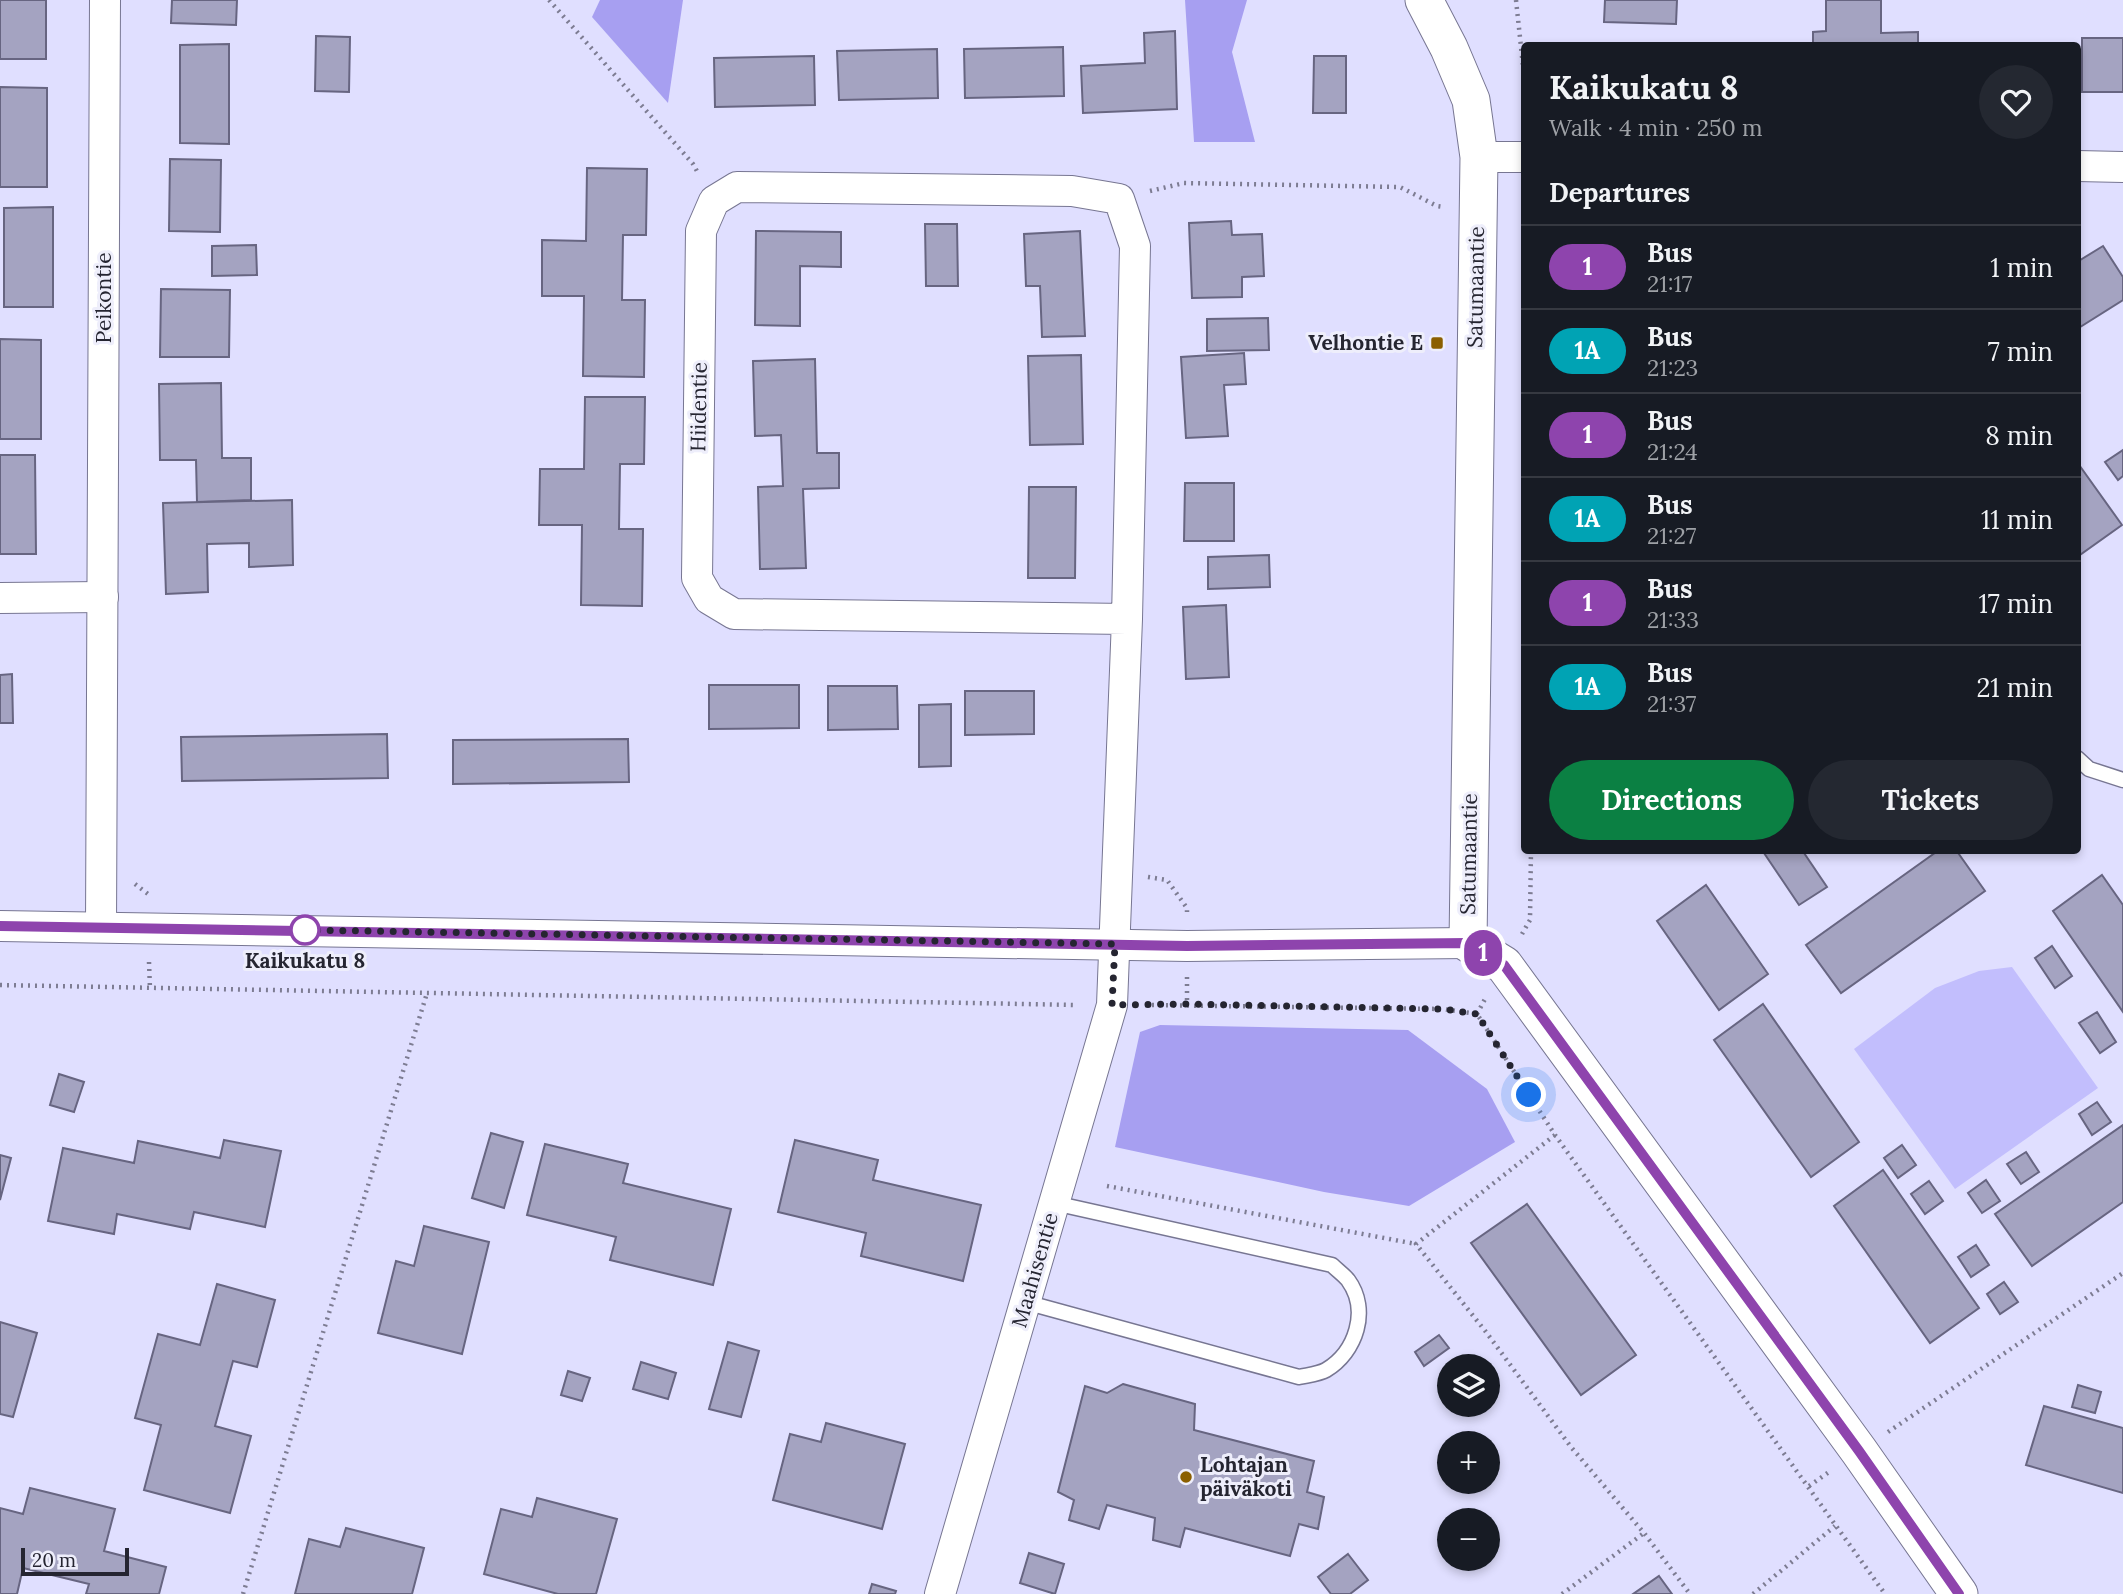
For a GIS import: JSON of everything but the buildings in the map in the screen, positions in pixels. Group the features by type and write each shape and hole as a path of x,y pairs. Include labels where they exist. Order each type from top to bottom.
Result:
{"street":[{"name":"Peikontie","path":"101,927 105,0"},
{"name":"Satumaantie","path":"1424,0 1449,48 1471,100 1479,157 1468,943 1504,965 1859,1451 1959,1594"},
{"path":"1479,157 1521,157"},
{"path":"2081,166 2123,167"},
{"path":"714,201 737,187 1072,191 1119,199"},
{"name":"Maahisentie","path":"940,1594 1112,1005 1126,619 1135,246 1119,199"},
{"name":"Hiidentie","path":"714,201 701,231 697,578 709,599 734,614 1126,619"},
{"path":"0,598 103,597"},
{"path":"0,926 1187,946 1468,943"}],"lane":[{"path":"2081,762 2089,769 2123,780"},
{"path":"1025,1302 1299,1377 1324,1371 1346,1353 1356,1332 1360,1308 1348,1281 1332,1265 1058,1190"}],"path":[{"path":"549,0 693,164 714,201"},
{"path":"1516,0 1521,47"},
{"path":"1119,199 1184,183 1400,187 1437,206 1477,212"},
{"path":"1118,872 1167,880 1187,908"},
{"path":"0,985 1443,1009 1477,1014 1555,1135 1885,1594"},
{"path":"243,1594 427,993"},
{"path":"1416,1244 1555,1135"},
{"path":"1058,1190 1416,1244 1486,1332 1571,1447 1644,1533 1689,1594"},
{"path":"1809,1486 2123,1273"},
{"path":"1753,1594 1835,1526"},
{"path":"1562,1594 1644,1533"}],"shaded area":[{"path":"600,0 683,0 668,103 592,17"},
{"path":"1185,0 1247,0 1232,52 1255,142 1194,142"},
{"path":"2012,967 2098,1088 1955,1189 1854,1049 1935,988 1979,971"},
{"path":"1160,1025 1408,1030 1487,1089 1515,1142 1409,1206 1324,1192 1115,1147 1140,1032"}],"bus line":[{"name":"1","path":"0,926 1187,946 1468,943 1504,965 1859,1451 1959,1594"}],"place":[{"name":"Velhontie E","path":"1437,343"},
{"name":"Kaikukatu 8","path":"305,930"},
{"name":"Lohtajan päiväkoti","path":"1186,1477"}],"route":[{"path":"305,930 1115,944 1112,1005 1443,1009 1477,1014 1529,1095"}]}
